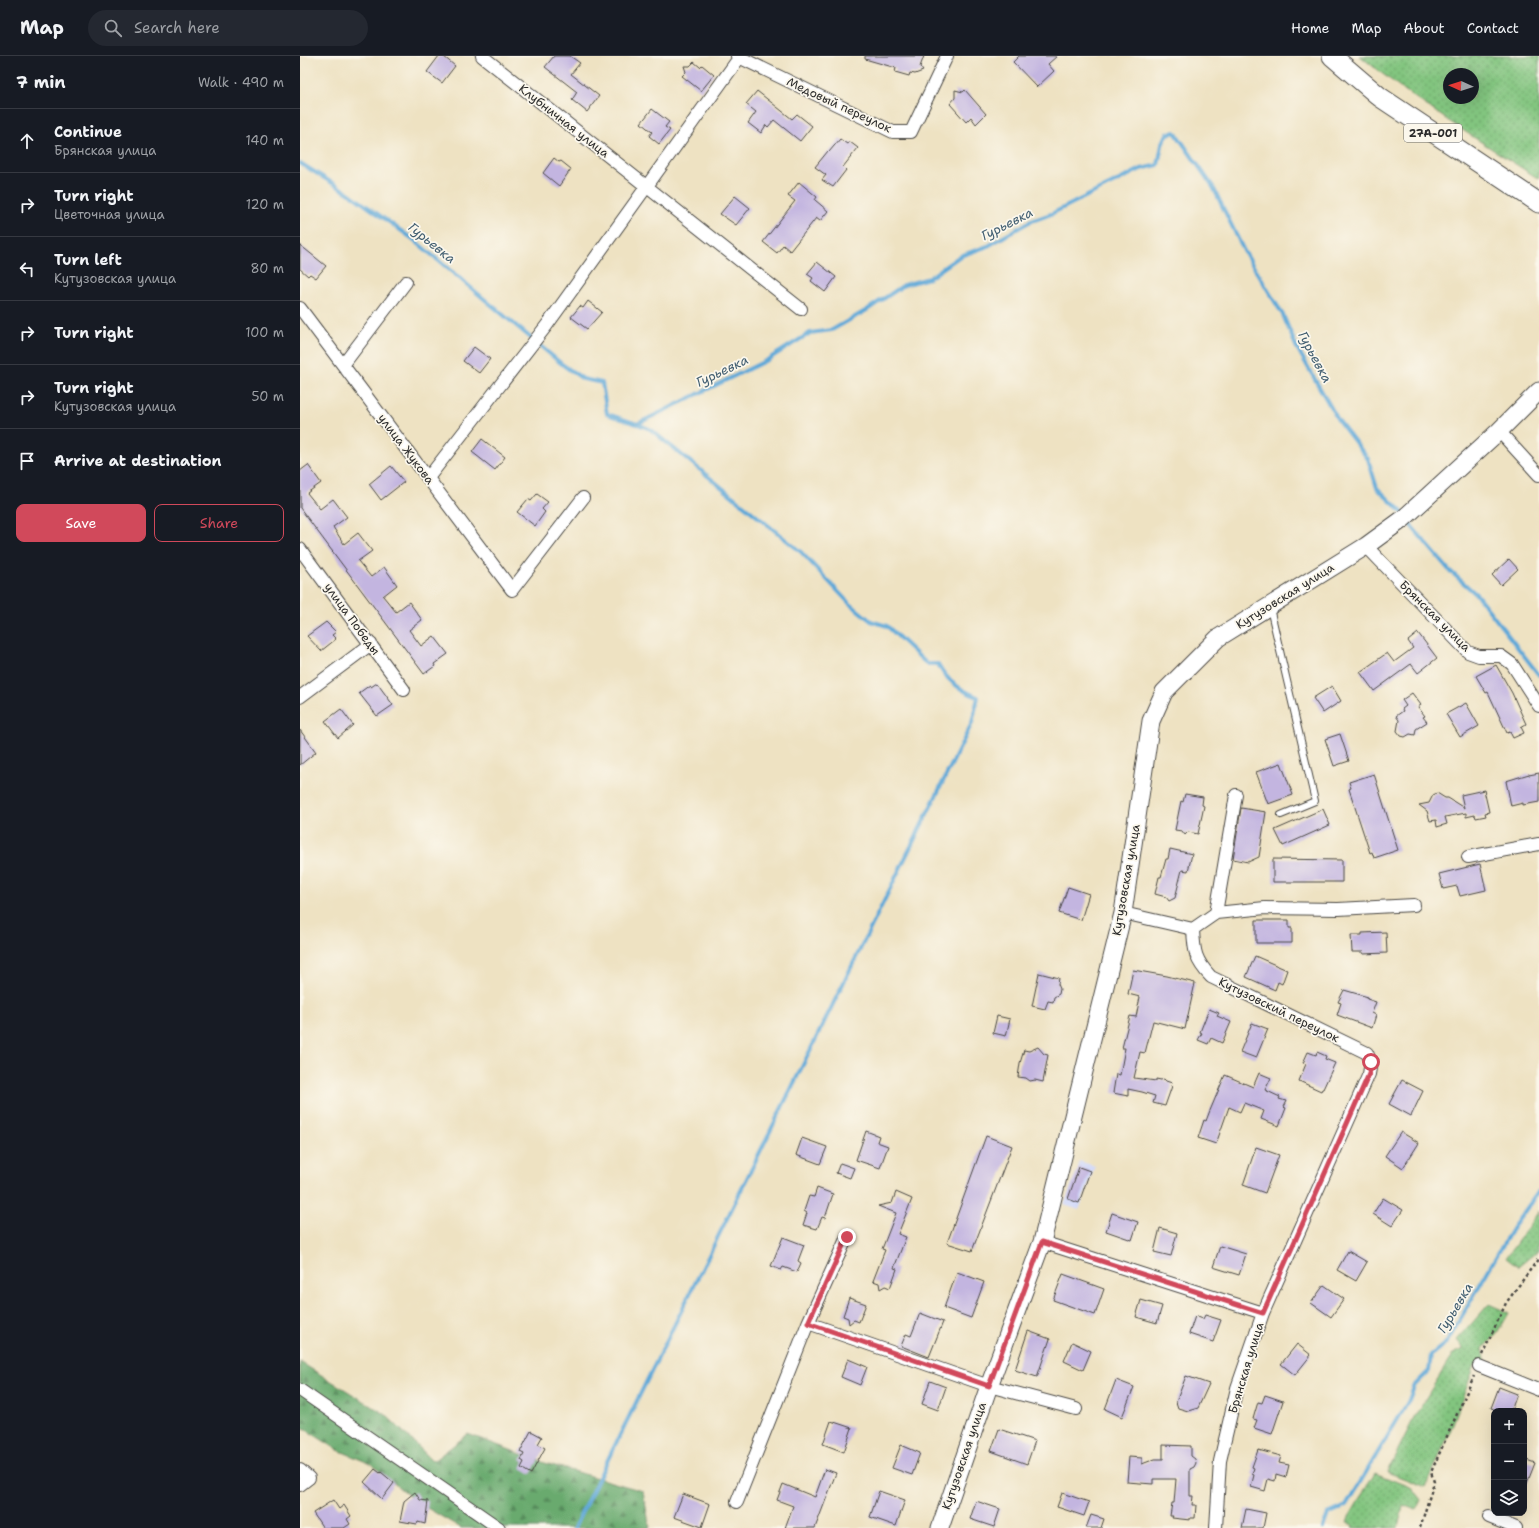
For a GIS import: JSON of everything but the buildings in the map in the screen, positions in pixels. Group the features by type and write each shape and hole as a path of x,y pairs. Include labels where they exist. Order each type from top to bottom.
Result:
{"main road":[{"name":"27А-001","path":"1332,56 1380,97 1539,203"}],"street":[{"name":"Клубничная улица","path":"482,56 801,309"},
{"name":"Медовый переулок","path":"738,57 893,132 911,132 948,56"},
{"path":"428,478 547,325 738,57"},
{"path":"342,365 406,282"},
{"name":"улица Жукова","path":"300,308 512,590 583,498"},
{"name":"Кутузовская улица","path":"940,1528 989,1386 1042,1242 1123,913 1151,721 1164,692 1218,638 1366,546 1408,515 1499,431 1539,391"},
{"path":"1499,431 1539,475"},
{"name":"Брянская улица","path":"1366,546 1468,652 1479,656 1501,656 1512,664 1539,706"},
{"name":"улица Победы","path":"300,549 404,690"},
{"path":"300,697 370,644"},
{"path":"1216,913 1236,796"},
{"path":"1468,858 1539,844"},
{"path":"1123,913 1193,929 1216,913 1264,908 1338,909 1414,905"},
{"name":"Кутузовский переулок","path":"1193,929 1197,961 1211,977 1367,1052 1371,1062"},
{"name":"Брянская улица","path":"1216,1528 1220,1461 1237,1388 1263,1313 1369,1074 1371,1062"},
{"path":"737,1502 808,1323 847,1237"},
{"path":"1042,1242 1263,1313"},
{"path":"808,1323 989,1386 1076,1409"},
{"path":"1479,1366 1539,1390"},
{"path":"300,1390 499,1528"},
{"path":"300,1470 309,1478 300,1485"},
{"path":"1489,1517 1516,1528"}],"lane":[{"path":"1269,606 1315,801 1281,815"}],"path":[{"path":"1420,1528 1434,1482 1432,1472 1479,1366 1483,1349 1506,1303 1539,1258"}],"shaded area":[{"path":"1079,1161 1095,1166 1079,1210 1064,1205 1078,1168"}],"green space":[{"path":"1360,56 1539,56 1539,179 1448,120 1403,89"},
{"path":"1539,1211 1539,1250 1518,1267 1506,1258"},
{"path":"1489,1304 1509,1313 1497,1334 1483,1349 1486,1364 1475,1365 1451,1429 1426,1487 1387,1472 1416,1414 1453,1354 1464,1349 1457,1340"},
{"path":"300,1362 385,1414 433,1461 468,1434 545,1463 643,1491 650,1528 461,1528 415,1501 371,1464 338,1450 300,1426"},
{"path":"1375,1473 1412,1488 1421,1500 1416,1510 1403,1505 1398,1528 1352,1528 1353,1525 1347,1523 1349,1517"}],"waterway":[{"name":"Гурьевка","path":"300,163 350,194 414,240 563,365 583,379 602,383 607,414 637,424 767,360 810,333 832,330 867,310 904,285 929,278 960,256 988,246 1029,222 1051,214 1141,169 1158,165 1162,145 1167,134 1175,132 1213,187 1244,251 1283,315 1296,346 1338,420 1368,459 1377,488 1403,513"},
{"path":"574,1528 972,723 978,697 966,692 950,680 938,664 927,664 887,626 871,621 848,602 801,552 650,429 637,424"},
{"name":"Гурьевка","path":"1407,521 1449,570 1477,595 1539,675"},
{"name":"Гурьевка","path":"1323,1528 1328,1514 1346,1506 1408,1402 1415,1385 1429,1371 1431,1355 1447,1342 1512,1229 1539,1191"}],"route":[{"path":"847,1237 808,1323 989,1386 1042,1242 1263,1313 1369,1074 1371,1062"}]}
